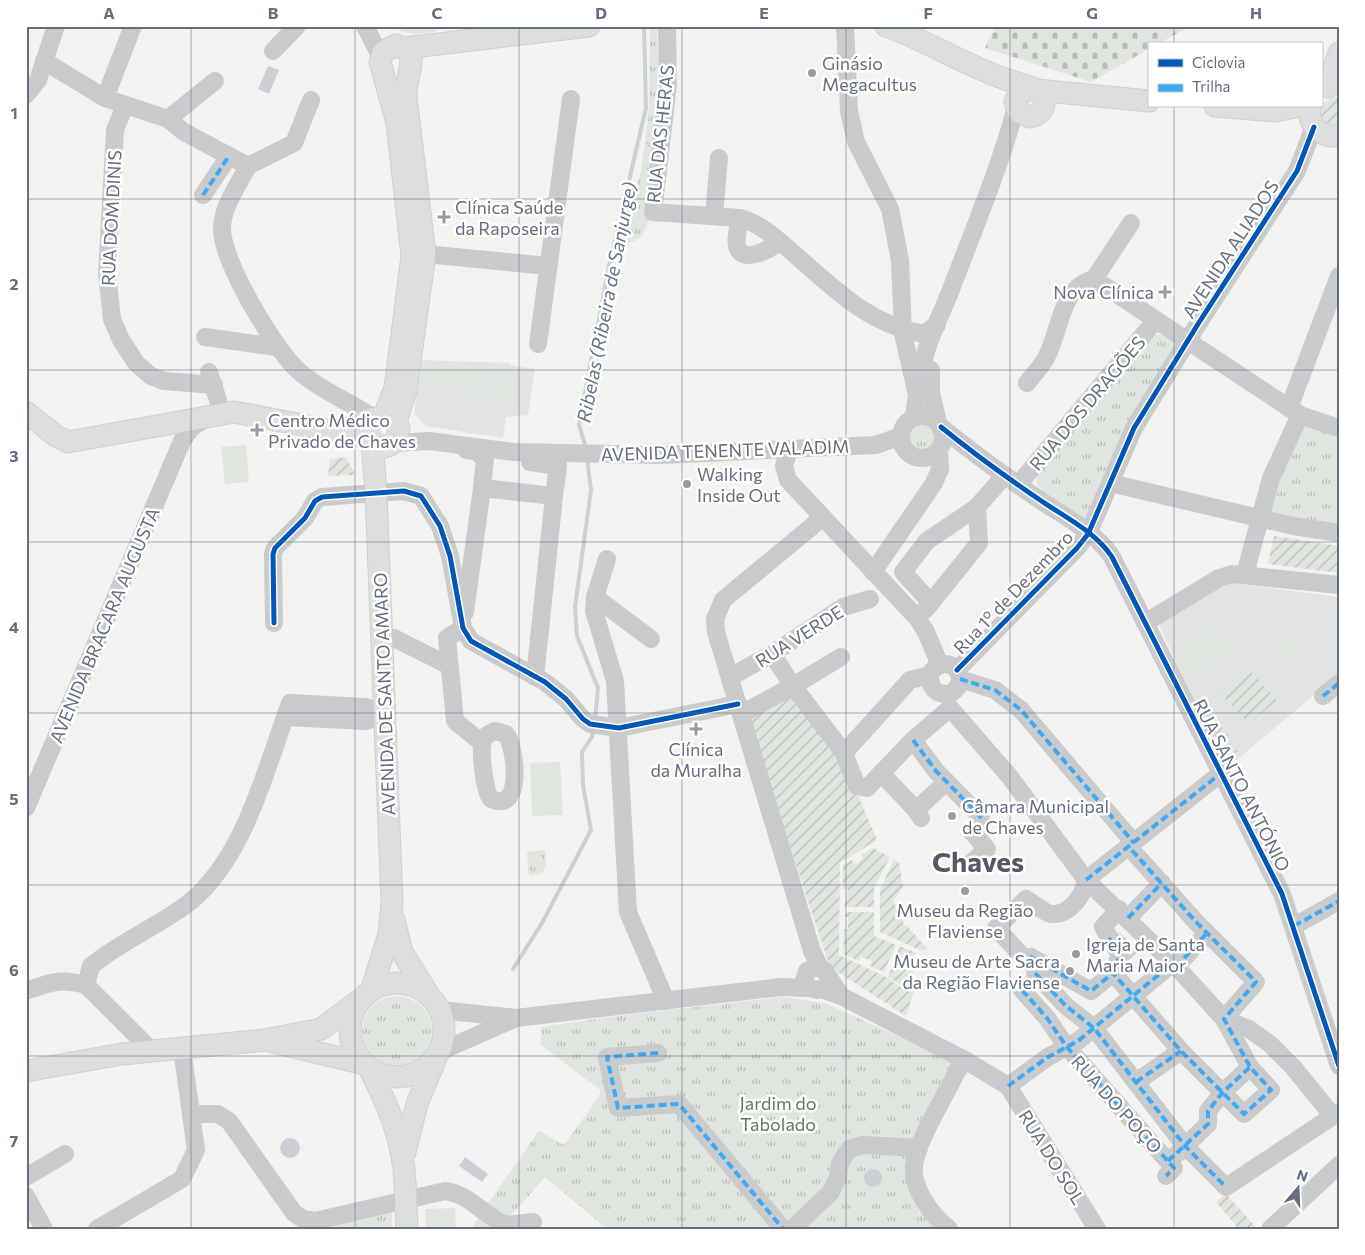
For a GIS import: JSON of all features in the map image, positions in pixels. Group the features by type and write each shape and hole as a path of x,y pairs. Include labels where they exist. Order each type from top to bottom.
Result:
{"main road":[{"path":"397,60 443,43 589,26"},
{"path":"886,26 986,73 1034,89 1100,98 1148,101"},
{"path":"1329,88 1339,52"},
{"path":"384,430 406,390 425,254 406,97 397,60"},
{"path":"384,430 395,388 412,256 397,123 397,60"},
{"path":"986,73 1027,109 1100,98"},
{"path":"1027,109 1020,92 1034,89"},
{"path":"1239,108 1275,111 1317,122"},
{"path":"26,412 60,439 73,442 158,424 215,415 246,414 336,430 350,428 384,430"},
{"name":"AVENIDA DE SANTO AMARO","path":"384,430 382,463 376,488 392,903"},
{"path":"392,903 389,934 366,995 353,1012 350,1040 356,1053 367,1066 387,1105 404,1157 407,1229"},
{"path":"392,903 400,946 434,1002 444,1031 438,1054 417,1104 404,1157"},
{"path":"26,1071 122,1054 265,1040 321,1029 366,995 386,984 401,983 415,986 434,1002"},
{"path":"265,1040 367,1066 390,1076 413,1074 426,1067 438,1054"}],"street":[{"path":"105,98 133,26"},
{"path":"273,51 297,26"},
{"name":"RUA DAS HERAS","path":"667,26 668,85 652,212 714,216"},
{"path":"845,26 849,111 856,142 890,208 901,266 903,329 917,395 929,421 944,439 939,451 940,468 934,483 873,572"},
{"path":"26,95 38,80 53,27"},
{"path":"367,29 397,60"},
{"path":"44,61 105,98 168,119 184,132 248,166"},
{"path":"168,119 216,81"},
{"path":"538,344 571,99"},
{"path":"311,100 294,142 248,166 226,209 222,228 224,246 255,309 277,347 304,376 384,430"},
{"name":"RUA DOM DINIS","path":"125,105 116,130 107,265 108,298 112,319 121,340 136,363 151,376 164,381 211,378 215,415"},
{"path":"929,421 922,361 926,346 937,325 1004,147 1027,109"},
{"name":"AVENIDA ALIADOS","path":"1181,337 1198,324 1297,171 1317,122"},
{"path":"203,196 229,156"},
{"path":"719,158 714,216 740,218 767,230 859,309 882,322 924,334 937,325"},
{"path":"740,218 736,248 739,252 744,254 764,253 774,247 779,241"},
{"path":"1094,280 1132,223"},
{"path":"425,254 548,266"},
{"path":"1244,574 1271,478 1339,276"},
{"path":"1028,383 1046,357 1063,310 1073,290 1082,282 1094,280 1154,321 1295,411 1339,428"},
{"name":"RUA DOS DRAGÕES","path":"931,603 903,572 927,542 1012,480 1154,321"},
{"path":"205,337 277,347"},
{"name":"Rua 1º de Dezembro","path":"844,753 857,786 862,789 868,788 950,701 958,688 959,674 1077,548 1088,534 1134,428 1181,337"},
{"name":"AVENIDA BRACARA AUGUSTA","path":"26,808 182,441 192,427 215,415"},
{"path":"929,421 905,425 901,436 904,449 915,458 928,458 939,451"},
{"name":"RUA SANTO ANTÓNIO","path":"929,421 1088,534 1109,552 1282,894 1339,1066"},
{"path":"158,424 176,429 182,441"},
{"name":"AVENIDA TENENTE VALADIM","path":"384,430 436,442 514,452 686,455 876,445 901,436"},
{"path":"436,442 451,448 476,452 485,460 462,628 447,638 455,721 482,743"},
{"path":"493,450 503,459 558,466 535,677"},
{"path":"789,450 784,466 786,478 918,619 926,632 935,670 933,688 950,701 1010,777 1086,880 1174,965 1224,1019 1250,1067 1271,1090 1244,1114 1181,1051 1113,974"},
{"path":"1110,484 1293,526 1339,533"},
{"path":"274,623 275,548 305,518 315,501 322,497 376,488 409,491 424,499 440,526 450,556 462,628 471,641 535,677 566,699 583,719 604,726 739,709 793,686 841,657"},
{"path":"482,488 554,496"},
{"path":"918,619 979,543 977,507"},
{"path":"822,518 723,600 715,619 716,632 812,951 815,978 841,996 965,1060 1008,1086 1048,1057 1094,1028 1174,965 1207,933"},
{"path":"607,559 595,597 594,611 615,681 604,726 628,912 666,1001"},
{"path":"1145,623 1219,578 1232,574 1339,585"},
{"path":"595,597 651,639"},
{"name":"RUA VERDE","path":"730,677 772,654 843,608 870,599"},
{"path":"382,633 448,659"},
{"path":"772,654 793,686 844,753 910,680 949,664 959,674 996,690 1021,710 1162,883 1207,933 1256,982 1224,1019"},
{"path":"1323,696 1339,683"},
{"path":"86,985 91,966 190,902 220,868 231,853 249,814 285,718 366,721 385,714"},
{"path":"913,740 946,782 980,816 982,822 972,831 987,849 970,864"},
{"path":"882,773 919,814 946,782"},
{"path":"1220,774 1086,880 1084,891 1065,912 1051,914 1026,899 996,928 1027,961 1032,957 1066,1006 1094,1028 1186,1146 1226,1187 1336,1113 1270,1044 1249,1029 1224,1019"},
{"path":"1041,969 1091,991 1113,974 1120,955 1103,927 1123,914 1162,883"},
{"path":"1294,926 1339,901"},
{"path":"434,1002 516,1018 781,987 815,978"},
{"path":"26,991 53,981 66,980 86,985 153,1052"},
{"name":"RUA DO POÇO","path":"1022,990 1047,1018 1066,1046 1167,1168 1186,1146"},
{"path":"438,1054 516,1018"},
{"path":"97,1229 182,1179 196,1150 182,1049"},
{"path":"1136,1082 1181,1051"},
{"path":"658,1053 607,1057 618,1108 679,1104 783,1229"},
{"path":"949,1229 934,1215 916,1183 914,1168 919,1148 957,1071 965,1060"},
{"path":"1186,1146 1208,1124 1208,1111 1222,1093 1250,1067"},
{"name":"RUA DO SOL","path":"1008,1086 1097,1229"},
{"path":"191,1114 218,1114 229,1121 294,1213 302,1219 315,1221 445,1191 456,1192 506,1225 534,1222"},
{"path":"792,1229 831,1192 838,1177 840,1163 849,1149 863,1145 919,1148"},
{"path":"26,1177 65,1154"},
{"path":"1270,1229 1339,1165"},
{"path":"26,1196 44,1229"}],"shaded area":[{"path":"392,26 440,26 435,32 416,34 403,32"},
{"path":"268,66 279,70 269,94 258,89"},
{"path":"420,360 510,363 510,365 535,369 528,415 506,417 503,438 426,426 414,414"},
{"path":"1233,583 1339,597 1339,674 1233,763 1229,764 1223,759 1188,690 1160,626 1161,622 1223,584"},
{"path":"286,1138 294,1138 300,1144 300,1152 294,1158 286,1158 280,1152 280,1144"},
{"path":"465,1157 488,1174 482,1182 459,1166"},
{"path":"869,1169 877,1169 882,1174 880,1185 869,1187 864,1182 864,1174"}],"green space":[{"path":"995,26 1190,26 1162,42 1148,42 1148,50 1091,82 985,48"},
{"path":"657,27 658,52 663,56 663,66 658,70 649,218 640,238 620,245 628,208 640,176 649,107 650,29"},
{"path":"1332,97 1339,97 1339,127 1331,127 1321,116 1322,104"},
{"path":"1163,334 1176,342 1177,352 1095,514 1084,520 1042,491 1037,484 1037,473 1153,335"},
{"path":"425,364 510,370 510,408 500,408 495,397 421,390"},
{"path":"1298,420 1339,428 1339,530 1259,517"},
{"path":"923,424 932,428 936,437 932,446 923,450 914,446 910,437 914,428"},
{"path":"246,445 249,482 225,484 221,447"},
{"path":"346,457 355,475 328,476 330,459"},
{"path":"1274,536 1339,546 1339,573 1268,564"},
{"path":"1245,602 1269,603 1268,615 1244,614"},
{"path":"1212,624 1233,648 1198,678 1177,654"},
{"path":"1283,633 1302,656 1290,666 1271,644"},
{"path":"1249,669 1277,700 1249,724 1220,693"},
{"path":"787,690 840,753 877,840 840,863 839,955 886,977 900,987 914,991 906,1016 830,967 745,712"},
{"path":"1192,694 1233,740 1230,742 1242,756 1229,764 1223,759"},
{"path":"560,762 563,815 532,816 530,763"},
{"path":"873,848 890,857 874,888 874,907 844,907 848,889 843,889 843,865 852,860 855,864 863,859 861,855"},
{"path":"545,850 546,865 542,874 529,875 527,852"},
{"path":"894,859 899,863 903,887 893,901 905,926 927,948 922,951 880,932 880,890"},
{"path":"845,912 874,912 874,936 896,945 884,972 870,966 872,961 861,957 859,961 843,954 844,929 848,929 848,917 845,917"},
{"path":"1120,932 1139,952 1127,961 1112,938"},
{"path":"900,946 916,953 906,960 913,972 913,977 925,985 920,992 901,985 888,977"},
{"path":"404,996 417,1002 426,1011 430,1017 432,1031 430,1045 422,1056 411,1064 390,1066 383,1064 372,1056 364,1045 362,1024 364,1017 372,1006 383,998"},
{"name":"Jardim do Tabolado","path":"782,997 824,1003 923,1047 963,1069 918,1135 910,1189 919,1211 940,1229 607,1229 545,1177 508,1219 519,1229 473,1229 473,1225 539,1131 564,1145 600,1095 600,1090 541,1045 541,1027 616,1016"},
{"path":"1226,1194 1255,1226 1252,1229 1239,1229 1216,1202"},
{"path":"390,1196 393,1229 295,1229"},
{"path":"455,1208 456,1229 426,1229 425,1209"}],"waterway":[{"name":"Ribelas (Ribeira de Sanjurge)","path":"586,448 579,425 609,266 646,108 644,26"},
{"name":"Ribelas (Ribeira de Sanjurge)","path":"587,458 591,490 575,607 577,636 598,688 595,720"},
{"name":"Ribelas (Ribeira de Sanjurge)","path":"513,969 542,923 591,830 583,785 582,752 592,737 593,729"}],"marked path":[{"path":"203,195 229,156"},
{"path":"960,679 995,690 1021,710 1134,843"},
{"path":"1323,696 1339,683"},
{"path":"913,740 936,771 980,816 982,822"},
{"path":"1086,880 1220,774"},
{"path":"1109,938 1120,955 1113,973 1181,1051 1244,1114 1271,1090 1250,1067 1224,1019 1256,982 1196,922 1129,847"},
{"path":"1128,918 1162,883"},
{"path":"1294,926 1339,901"},
{"path":"1176,967 1207,933"},
{"path":"1021,956 1027,961 1031,957 1091,991 1113,973"},
{"path":"1008,1086 1048,1057 1078,1041 1173,963"},
{"path":"1035,973 1066,1006 1094,1028 1185,1146 1226,1187"},
{"path":"1022,990 1047,1018 1066,1046 1174,1168 1166,1176"},
{"path":"1136,1082 1181,1051"},
{"path":"658,1053 607,1057 618,1108 679,1104 783,1229"},
{"path":"1168,1161 1208,1124 1208,1111 1222,1093 1250,1067"}],"cycle path":[{"path":"957,670 1077,548 1088,534 1134,428 1198,324 1297,171 1314,127"},
{"path":"941,427 1002,474 1088,532 1112,557 1282,894 1339,1066"},
{"path":"274,623 273,554 275,548 305,518 315,501 322,497 404,491 421,496 440,526 450,556 463,628 471,641 545,682 566,699 583,719 590,724 619,728 738,704"}],"place":[{"name":"Ginásio Megacultus","path":"812,73"},
{"name":"Clínica Saúde da Raposeira","path":"444,217"},
{"name":"Nova Clínica","path":"1165,292"},
{"name":"Centro Médico Privado de Chaves","path":"257,430"},
{"name":"Walking Inside Out","path":"687,484"},
{"name":"Clínica da Muralha","path":"696,729"},
{"name":"Câmara Municipal de Chaves","path":"952,816"},
{"name":"Museu da Região Flaviense","path":"965,891"},
{"name":"Igreja de Santa Maria Maior","path":"1076,954"},
{"name":"Museu de Arte Sacra da Região Flaviense","path":"1070,971"}],"district":[{"name":"Chaves","path":"978,861"}]}
